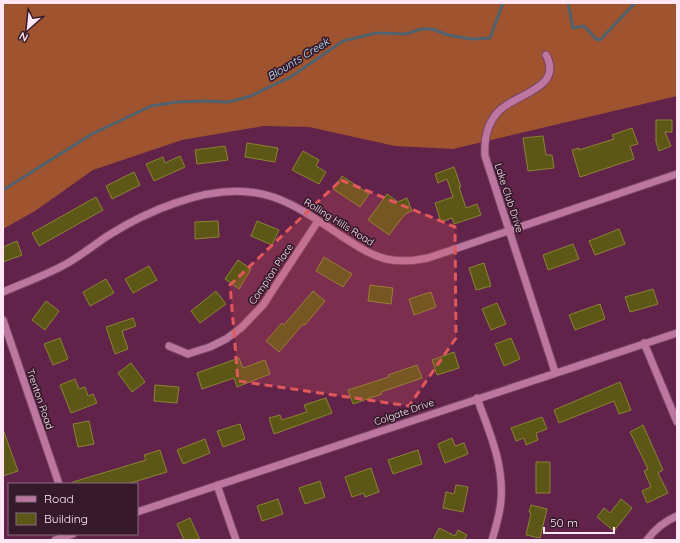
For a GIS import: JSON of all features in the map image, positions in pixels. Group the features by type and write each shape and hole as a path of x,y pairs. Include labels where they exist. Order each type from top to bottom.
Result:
{"street":[{"name":"Lake Club Drive","path":"546,55 550,69 544,82 539,87 500,109 489,125 484,146 485,156 555,372"},
{"name":"Rolling Hills Road","path":"3,292 42,276 66,264 130,222 151,212 194,198 234,191 254,193 278,199 303,211 362,250 386,259 401,261 428,258 677,174"},
{"name":"Compton Place","path":"169,346 188,354 210,347 226,339 241,328 263,305 318,221"},
{"name":"Trenton Road","path":"3,320 59,483"},
{"name":"Colgate Drive","path":"138,512 555,372 677,333"},
{"path":"644,343 677,422"},
{"path":"477,398 494,444 500,473 501,501 498,520 492,540"},
{"path":"217,485 236,540"},
{"path":"647,540 658,527 677,516"},
{"path":"55,540 72,535"}],"highlighted area":[{"path":"341,180 455,227 456,338 409,406 238,381 230,285"}],"shaded area":[{"path":"3,3 677,3 677,96 453,149 395,146 309,127 264,126 182,140 93,170 35,211 3,229"}],"building":[{"path":"656,120 672,120 672,132 665,132 671,146 659,151 656,142"},
{"path":"632,128 638,144 630,146 634,159 580,177 572,150 579,148 579,150 614,139 612,135"},
{"path":"543,136 546,155 552,155 554,168 528,171 523,138"},
{"path":"247,143 278,148 275,162 245,157"},
{"path":"225,146 228,160 197,164 195,150"},
{"path":"303,151 319,160 316,166 326,172 319,184 292,170"},
{"path":"180,156 185,167 154,181 146,164 163,157 165,163"},
{"path":"454,167 466,208 477,204 481,215 454,224 452,218 441,222 435,203 453,197 447,179 438,183 435,174"},
{"path":"134,172 140,185 112,199 106,186"},
{"path":"342,176 369,194 360,207 333,189"},
{"path":"387,194 398,202 407,198 412,211 405,214 389,235 368,220"},
{"path":"96,197 103,210 39,246 32,233"},
{"path":"218,221 219,237 195,239 195,222"},
{"path":"257,221 279,230 272,245 251,236"},
{"path":"619,229 625,244 595,255 589,241"},
{"path":"17,241 22,255 3,262 3,247"},
{"path":"573,244 579,259 548,270 543,255"},
{"path":"324,257 352,274 343,287 316,271"},
{"path":"238,260 251,269 239,289 225,279"},
{"path":"484,263 491,286 476,290 469,268"},
{"path":"149,266 157,280 133,293 125,279"},
{"path":"106,279 114,293 90,306 83,292"},
{"path":"370,285 393,288 391,304 368,301"},
{"path":"653,289 658,304 630,312 625,297"},
{"path":"216,291 226,304 200,323 191,311"},
{"path":"313,291 325,301 305,325 303,324 279,352 266,341 282,323 284,325"},
{"path":"431,292 436,307 414,315 409,299"},
{"path":"46,301 59,311 45,330 32,320"},
{"path":"497,303 506,324 491,330 482,309"},
{"path":"600,304 605,319 575,330 569,315"},
{"path":"133,318 136,326 122,331 128,349 115,354 106,327"},
{"path":"60,338 68,359 53,365 44,344"},
{"path":"511,338 520,359 504,366 495,344"},
{"path":"454,352 459,368 437,375 432,360"},
{"path":"239,358 243,368 265,360 270,374 237,387 234,378 202,389 197,373"},
{"path":"131,363 145,382 132,392 118,373"},
{"path":"417,365 422,378 381,392 382,394 353,404 348,390 389,377 388,375"},
{"path":"75,379 79,389 85,387 88,396 93,394 97,403 71,413 60,385"},
{"path":"620,382 631,410 619,414 614,401 559,423 554,410"},
{"path":"155,385 179,387 177,403 154,401"},
{"path":"326,398 332,413 274,434 269,418 280,415 282,420 307,412 304,405"},
{"path":"542,417 547,429 536,433 538,440 526,445 524,438 516,441 511,428"},
{"path":"89,421 94,444 78,447 73,424"},
{"path":"240,424 245,439 223,447 217,431"},
{"path":"643,425 663,470 658,473 668,493 647,503 642,491 651,487 644,471 648,469 630,432"},
{"path":"3,432 18,471 3,476"},
{"path":"452,438 455,446 464,443 468,454 445,463 438,444"},
{"path":"205,439 210,453 183,464 177,450"},
{"path":"160,450 167,472 130,483 73,483 146,460 144,455"},
{"path":"418,450 422,464 393,474 388,460"},
{"path":"536,462 550,462 550,493 536,493"},
{"path":"371,468 379,492 365,497 364,493 352,497 345,477"},
{"path":"320,481 325,497 305,504 299,488"},
{"path":"456,485 468,487 463,512 443,508 446,492 454,494"},
{"path":"278,499 283,514 262,521 257,506"},
{"path":"621,499 632,508 614,531 597,517 604,508 610,513"},
{"path":"531,505 547,509 540,538 526,535 531,513 529,512"},
{"path":"190,518 200,540 184,540 177,524"},
{"path":"439,528 455,536 458,530 467,535 464,540 433,540"}],"waterway":[{"name":"Blounts Creek","path":"3,190 92,134 151,106 177,102 228,102 251,96 289,78 343,41 376,33 406,34 421,29 432,29 448,35 471,39 490,38 503,3"},
{"name":"Blounts Creek","path":"568,3 573,28 584,26 596,39 600,40 635,3"}]}
